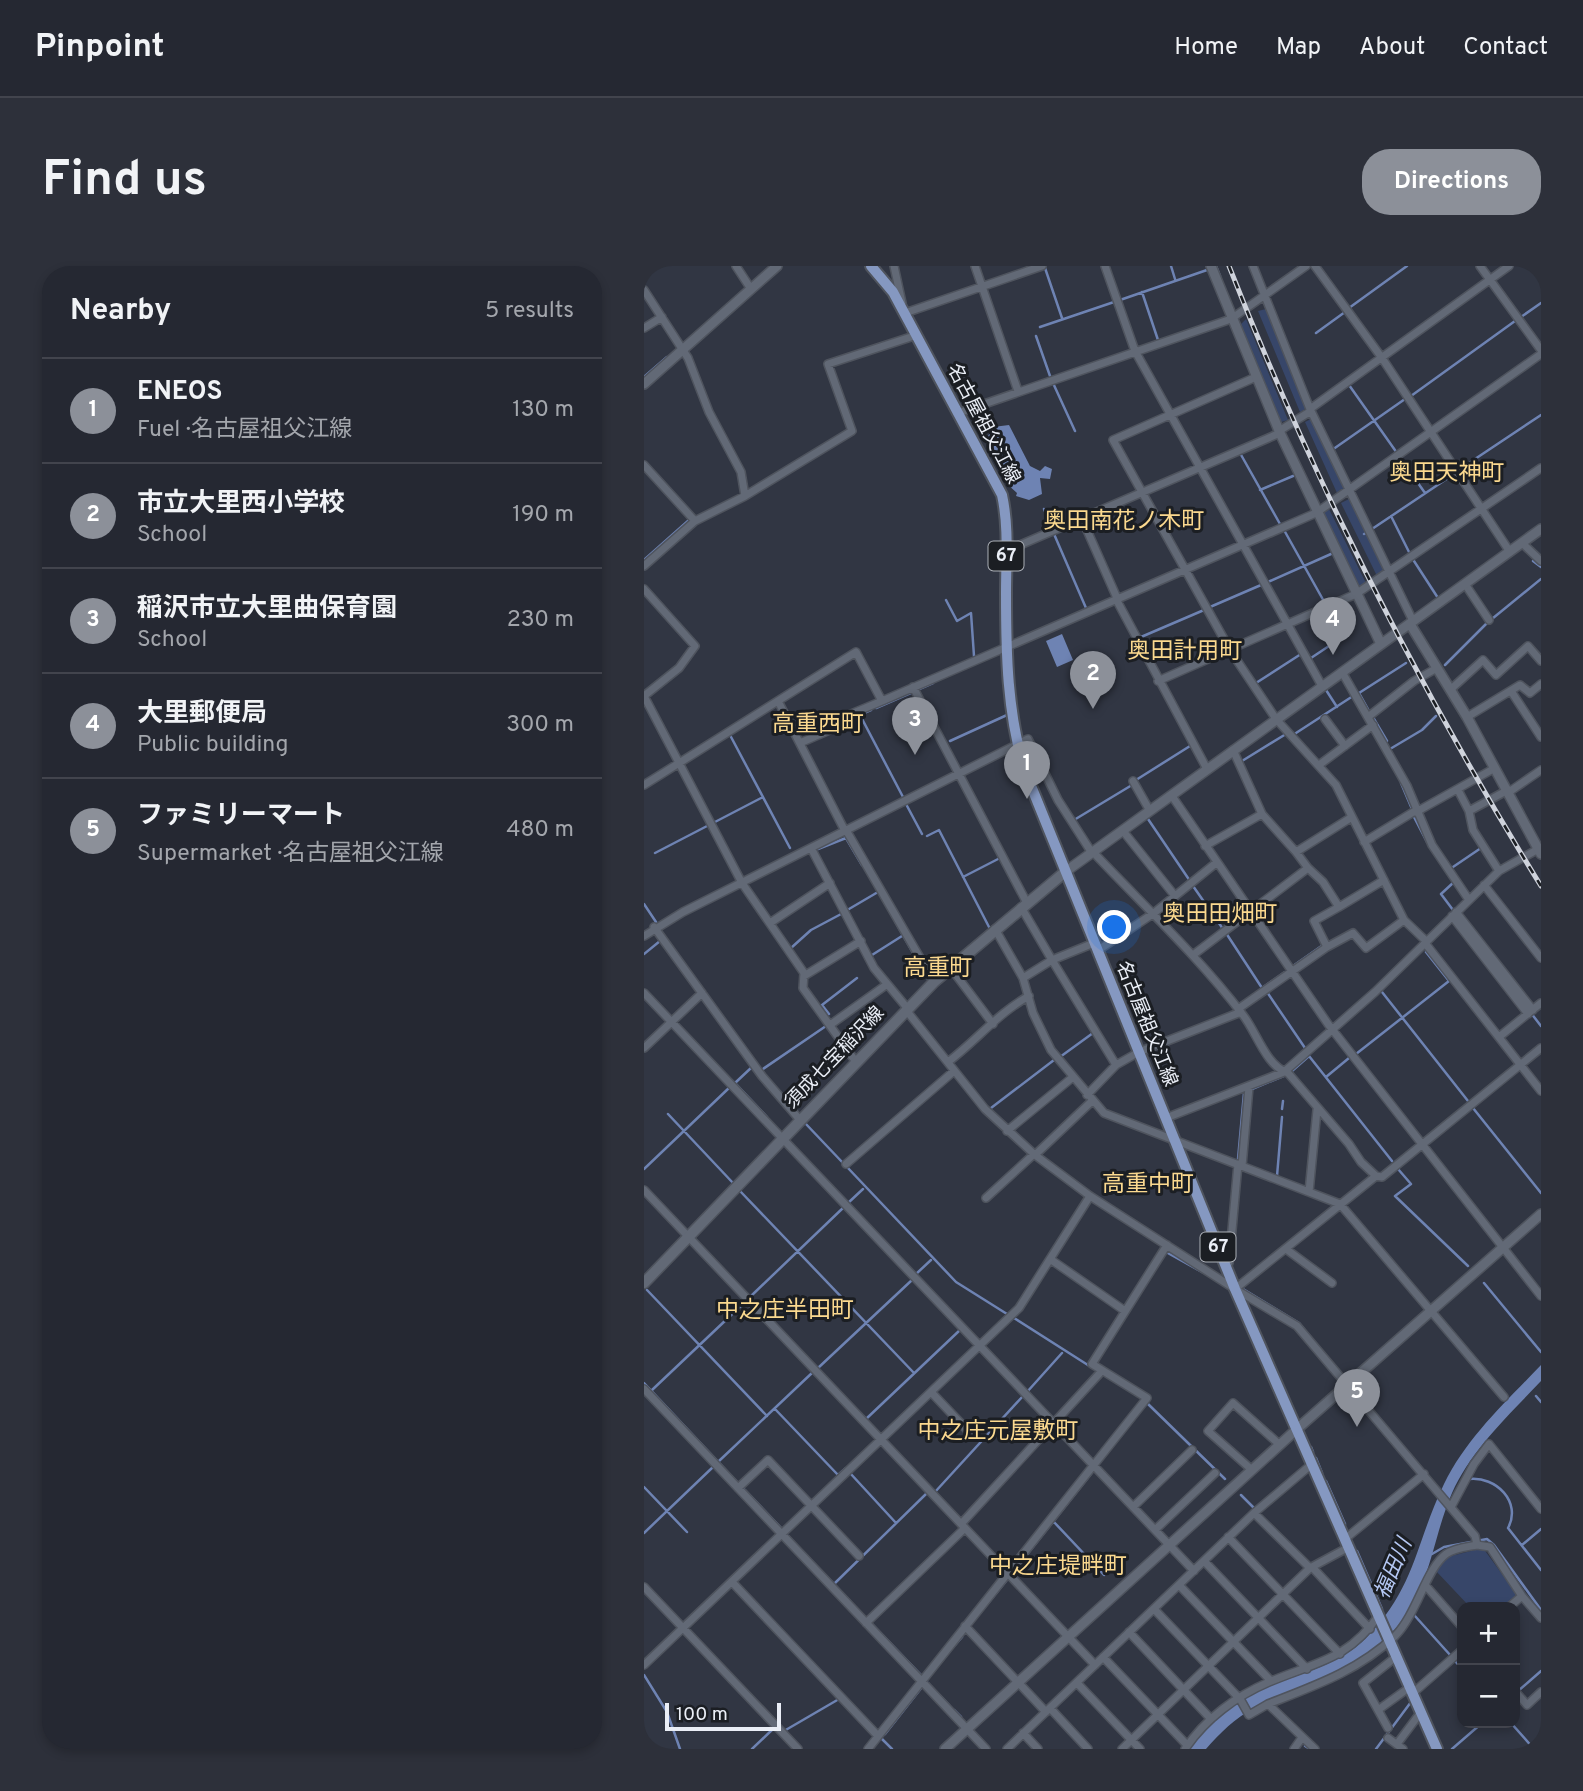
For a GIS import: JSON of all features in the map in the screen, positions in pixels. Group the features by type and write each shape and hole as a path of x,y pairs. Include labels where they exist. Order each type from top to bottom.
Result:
{"main road":[{"name":"名古屋祖父江線","path":"871,266 904,312 1002,495 1006,551 1006,646 1017,745 1065,872 1235,1289 1437,1749"},
{"name":"須成七宝稲沢線","path":"644,1283 934,982 995,928 1065,872"}],"street":[{"path":"736,266 751,289"},
{"path":"644,384 777,266"},
{"path":"894,266 904,312 1042,266"},
{"path":"975,266 1018,391"},
{"path":"1105,266 1135,351 1322,686"},
{"path":"1211,266 1279,432 1381,644"},
{"path":"1166,1118 1284,1072 1333,1030 1499,871 1540,850 1412,622 1311,410 1253,266"},
{"path":"958,413 1231,319 1306,266"},
{"path":"1315,266 1382,358 1510,552"},
{"path":"800,743 841,724 839,719 1316,513 1349,491 1541,352 1480,266"},
{"path":"1006,551 1279,432 1509,266"},
{"path":"644,290 683,350 709,412 741,472 745,496"},
{"path":"644,328 662,317"},
{"path":"644,566 695,521 745,496 852,431 828,364 917,335"},
{"path":"1256,377 1113,440 1230,650 1276,719 1336,785 1404,920 1425,942 1541,1091"},
{"path":"644,465 695,521"},
{"path":"1158,681 1356,594 1390,574 1541,468"},
{"path":"1082,519 1158,681 1207,769"},
{"path":"1065,872 1541,529"},
{"path":"1522,543 1541,561"},
{"path":"1465,584 1489,620"},
{"path":"644,589 695,646 679,668 644,696 742,883 804,976 803,988 856,1062"},
{"path":"1450,690 1483,660 1496,675 1528,646 1541,661"},
{"path":"644,785 856,652 882,701"},
{"path":"1368,717 1413,681 1437,668"},
{"path":"1342,672 1407,786 1432,845 1469,900"},
{"path":"1467,717 1520,685 1530,693 1541,684"},
{"path":"913,687 1052,960 1116,1065"},
{"path":"1511,691 1541,737"},
{"path":"778,701 846,830 934,982"},
{"path":"1325,719 1345,746"},
{"path":"1319,765 1373,725"},
{"path":"644,936 654,928 1028,739 1064,811 1093,852 1193,955 1255,1030 1268,1056 1288,1073 1376,1176 1382,1177 1541,1048"},
{"path":"1233,750 1262,814 1323,882 1339,907"},
{"path":"1364,842 1495,768"},
{"path":"1469,811 1541,770"},
{"path":"1133,781 1150,811"},
{"path":"1458,790 1469,811 1473,830 1499,871"},
{"path":"1172,796 1333,1030 1541,1296"},
{"path":"1205,846 1262,814"},
{"path":"1296,852 1352,817"},
{"path":"1123,831 1175,896"},
{"path":"811,848 886,985 954,1070 1007,1130 1090,1196 1297,1326 1451,1506 1476,1542 1490,1547 1522,1596 1541,1618"},
{"path":"1023,978 1052,960 1096,947 1154,913 1216,863"},
{"path":"1193,955 1308,868"},
{"path":"1326,947 1314,921 1384,880"},
{"path":"769,923 831,883"},
{"path":"1484,885 1541,958"},
{"path":"1454,914 1530,1012"},
{"path":"986,1198 1090,1098 1116,1065 1139,1052 1240,1010 1326,947 1353,933 1366,948 1404,920"},
{"path":"654,928 762,1076 800,1120"},
{"path":"995,928 1023,978 1051,1050 1104,1113 1342,1206 1504,1398"},
{"path":"804,976 861,941"},
{"path":"950,967 993,1024"},
{"path":"830,1025 886,985"},
{"path":"644,993 1194,1571"},
{"path":"644,1048 702,993"},
{"path":"948,1062 1011,1006 1029,996"},
{"path":"1499,1037 1541,1003"},
{"path":"846,1164 954,1070"},
{"path":"1007,1130 1073,1077"},
{"path":"1225,1265 1229,1263 1249,1087"},
{"path":"1309,1192 1317,1110"},
{"path":"1235,1289 1342,1206 1376,1176"},
{"path":"644,1190 1095,1665"},
{"path":"644,1665 1019,1308 1090,1196"},
{"path":"644,1204 651,1197"},
{"path":"945,1749 1280,1444 1504,1250 1541,1214"},
{"path":"868,1749 1147,1398 1092,1364 1167,1245"},
{"path":"1286,1249 1332,1283"},
{"path":"1050,1259 1125,1311"},
{"path":"866,1623 963,1526 1099,1374"},
{"path":"644,1389 986,1749"},
{"path":"931,1392 971,1434"},
{"path":"1252,1470 1208,1431 1233,1403 1280,1444"},
{"path":"1451,1506 1474,1464 1489,1444 1541,1509"},
{"path":"1133,1507 1192,1450"},
{"path":"738,1488 768,1460 859,1556"},
{"path":"1007,1749 1228,1537 1312,1464"},
{"path":"1155,1530 1215,1473"},
{"path":"1122,1749 1311,1568 1347,1543 1424,1474"},
{"path":"1254,1513 1370,1629"},
{"path":"1228,1537 1340,1654"},
{"path":"1154,1609 1239,1698 1248,1713 1353,1669 1390,1638 1416,1608 1436,1565 1447,1553 1476,1542"},
{"path":"1204,1561 1307,1669"},
{"path":"732,1581 878,1736"},
{"path":"1179,1585 1271,1681"},
{"path":"1426,1586 1457,1621"},
{"path":"644,1587 798,1749"},
{"path":"1515,1602 1522,1596"},
{"path":"1103,1657 1186,1747 1211,1719 1239,1698 1271,1681 1340,1654 1370,1629 1380,1616"},
{"path":"965,1626 1019,1683 1088,1749"},
{"path":"1129,1632 1211,1719"},
{"path":"1378,1710 1411,1690 1457,1654"},
{"path":"1388,1728 1363,1683 1398,1657"},
{"path":"1076,1683 1140,1749"},
{"path":"1520,1697 1527,1705 1541,1692"},
{"path":"1268,1704 1314,1749"},
{"path":"1388,1738 1400,1747 1421,1712"},
{"path":"1023,1734 1038,1749"},
{"path":"1294,1749 1301,1739"}],"shaded area":[{"path":"1266,309 1307,408 1300,412 1258,311"},
{"path":"1246,319 1288,420 1281,422 1240,325"},
{"path":"1311,419 1345,489 1337,493 1305,422"},
{"path":"1009,425 1030,466 1040,471 1045,466 1052,469 1050,479 1040,478 1042,494 1029,500 1016,496 1017,493 1007,484 987,438 993,427"},
{"path":"1349,499 1384,571 1377,576 1341,503"},
{"path":"1329,509 1366,583 1359,587 1322,513"},
{"path":"1062,634 1073,660 1057,667 1046,641"},
{"path":"1541,1365 1541,1381 1492,1434 1460,1477 1445,1510 1424,1580 1408,1613 1396,1628 1380,1645 1346,1668 1247,1712 1228,1726 1206,1749 1188,1749 1212,1722 1241,1700 1343,1656 1366,1638 1383,1619 1405,1583 1434,1506 1453,1467 1488,1421"},
{"path":"1483,1548 1518,1596 1511,1602 1465,1602 1436,1571 1447,1557"}],"waterway":[{"path":"1171,266 1175,279"},
{"path":"1216,266 1220,276"},
{"path":"1349,308 1407,266"},
{"path":"1045,268 1062,318"},
{"path":"1120,300 1207,270"},
{"path":"1142,292 1158,340"},
{"path":"1040,327 1114,302"},
{"path":"1521,317 1541,303"},
{"path":"1316,333 1345,312"},
{"path":"1411,396 1515,321"},
{"path":"1036,336 1050,376"},
{"path":"644,377 667,357"},
{"path":"1053,383 1075,431"},
{"path":"1349,385 1397,453"},
{"path":"1332,450 1405,399"},
{"path":"1460,469 1541,415"},
{"path":"1240,453 1280,524"},
{"path":"1401,459 1425,493"},
{"path":"1372,529 1454,474"},
{"path":"1260,490 1293,476"},
{"path":"1044,509 1052,528"},
{"path":"1391,516 1411,556"},
{"path":"644,560 689,520"},
{"path":"1284,530 1326,605"},
{"path":"1054,534 1086,608"},
{"path":"1268,582 1331,554"},
{"path":"1414,561 1438,598"},
{"path":"1533,561 1541,567"},
{"path":"1445,665 1487,623 1541,579"},
{"path":"1210,607 1261,585"},
{"path":"946,600 957,621 971,613 974,656"},
{"path":"1141,637 1204,610"},
{"path":"1311,658 1344,636 1330,612"},
{"path":"1256,683 1301,654"},
{"path":"1369,711 1359,693 1406,663"},
{"path":"917,690 933,683"},
{"path":"1326,690 1337,707"},
{"path":"876,708 913,692"},
{"path":"1296,733 1353,696"},
{"path":"845,721 871,710"},
{"path":"860,715 903,797"},
{"path":"950,741 1007,715"},
{"path":"1390,749 1422,730 1436,716"},
{"path":"1374,719 1387,741"},
{"path":"1242,761 1286,734"},
{"path":"730,735 790,848"},
{"path":"1136,780 1190,746"},
{"path":"1401,783 1412,809"},
{"path":"1074,820 1132,785"},
{"path":"713,823 763,797"},
{"path":"906,804 922,834"},
{"path":"1414,817 1427,842"},
{"path":"1148,819 1190,881"},
{"path":"655,853 709,825"},
{"path":"927,836 939,830 989,927"},
{"path":"818,849 846,838 862,865"},
{"path":"1450,869 1481,848"},
{"path":"963,877 1000,858"},
{"path":"1453,910 1441,894 1454,882"},
{"path":"1193,886 1223,929"},
{"path":"849,909 878,892"},
{"path":"644,904 656,922"},
{"path":"791,948 811,930 843,913"},
{"path":"896,923 929,981"},
{"path":"1226,933 1262,988 1285,972"},
{"path":"872,955 902,936"},
{"path":"644,954 660,941"},
{"path":"1293,966 1323,945"},
{"path":"1356,1054 1449,981 1426,952"},
{"path":"829,1014 822,1005 857,978"},
{"path":"1265,994 1267,992 1305,1048"},
{"path":"1382,992 1468,1101"},
{"path":"1531,1013 1541,1026"},
{"path":"760,1071 826,1026"},
{"path":"1060,1057 1093,1033"},
{"path":"1292,1071 1309,1056 1392,1161"},
{"path":"1326,1077 1349,1058"},
{"path":"991,1108 1054,1060"},
{"path":"752,1067 735,1083 767,1117"},
{"path":"1252,1089 1286,1075"},
{"path":"644,1169 730,1087"},
{"path":"1238,1159 1244,1093"},
{"path":"1282,1109 1283,1101"},
{"path":"1473,1108 1541,1193"},
{"path":"668,1114 733,1183"},
{"path":"1277,1176 1282,1117"},
{"path":"805,1123 843,1163"},
{"path":"847,1167 956,1282 1007,1314"},
{"path":"1398,1169 1411,1184 1395,1196 1468,1266"},
{"path":"848,1203 863,1189"},
{"path":"740,1191 914,1373"},
{"path":"750,1297 844,1207"},
{"path":"1166,1252 1202,1272"},
{"path":"916,1274 931,1260"},
{"path":"818,1368 912,1280"},
{"path":"1484,1283 1541,1352"},
{"path":"1243,1289 1299,1323 1312,1339"},
{"path":"647,1290 767,1416"},
{"path":"652,1390 746,1301"},
{"path":"1014,1318 1091,1367"},
{"path":"863,1416 866,1419 960,1330"},
{"path":"1027,1392 1062,1353"},
{"path":"719,1461 813,1372"},
{"path":"644,1383 738,1483"},
{"path":"935,1492 1023,1396"},
{"path":"1536,1396 1541,1402"},
{"path":"1147,1403 1225,1479"},
{"path":"775,1409 838,1475 846,1468"},
{"path":"1311,1447 1313,1452"},
{"path":"1316,1458 1322,1473"},
{"path":"644,1533 713,1467"},
{"path":"1013,1572 1094,1470"},
{"path":"850,1473 896,1523"},
{"path":"1469,1479 1488,1482 1504,1493 1512,1509 1508,1528 1541,1570"},
{"path":"1326,1481 1345,1524"},
{"path":"644,1487 687,1532"},
{"path":"742,1487 782,1529"},
{"path":"834,1584 927,1493"},
{"path":"1241,1495 1254,1508"},
{"path":"1053,1521 1104,1575"},
{"path":"1522,1545 1541,1529"},
{"path":"786,1534 850,1601"},
{"path":"1432,1554 1444,1547 1487,1539 1541,1610"},
{"name":"福田川","path":"1357,1551 1382,1609"},
{"path":"980,1613 1006,1581"},
{"path":"1415,1616 1451,1656"},
{"path":"871,1623 921,1675"},
{"path":"955,1645 962,1637"},
{"path":"941,1662 952,1648"},
{"path":"1455,1661 1458,1665"},
{"path":"1520,1689 1541,1671"},
{"path":"644,1675 667,1712 680,1749"},
{"path":"926,1681 949,1705"},
{"path":"885,1734 922,1687"},
{"path":"784,1731 839,1699"},
{"path":"1376,1749 1411,1702"},
{"path":"954,1710 961,1717"},
{"path":"752,1749 774,1728"},
{"path":"1452,1749 1476,1728"},
{"path":"1515,1728 1534,1749"},
{"path":"881,1738 892,1749"},
{"path":"1305,1746 1310,1749"}],"railway":[{"path":"1229,266 1296,427 1371,583 1453,736 1541,886"}],"place":[{"name":"大里郵便局","path":"1333,655"},
{"name":"市立大里西小学校","path":"1093,709"},
{"name":"稲沢市立大里曲保育園","path":"915,755"},
{"name":"ENEOS","path":"1027,799"},
{"name":"ファミリーマート","path":"1357,1427"}],"district":[{"name":"奥田天神町","path":"1447,474"},
{"name":"奥田南花ノ木町","path":"1124,522"},
{"name":"奥田計用町","path":"1185,652"},
{"name":"高重西町","path":"818,725"},
{"name":"奥田田畑町","path":"1220,915"},
{"name":"高重町","path":"938,969"},
{"name":"高重中町","path":"1148,1185"},
{"name":"中之庄半田町","path":"785,1311"},
{"name":"中之庄元屋敷町","path":"998,1432"},
{"name":"中之庄堤畔町","path":"1058,1567"}]}
